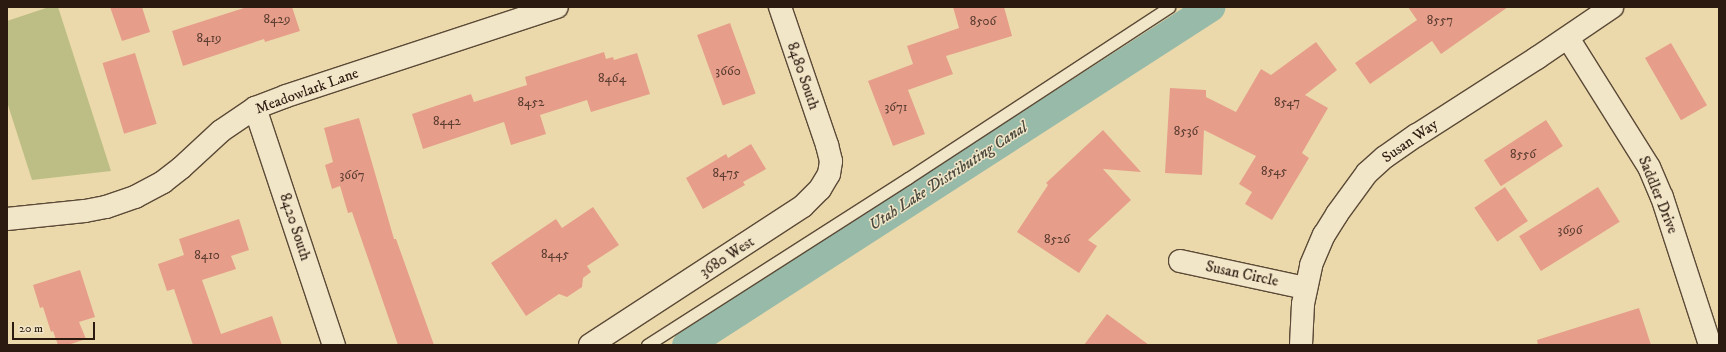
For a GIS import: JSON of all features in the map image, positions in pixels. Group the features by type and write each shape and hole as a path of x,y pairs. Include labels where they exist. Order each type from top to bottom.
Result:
{"street":[{"name":"Meadowlark Lane","path":"7,219 85,211 106,207 136,197 162,182 185,164 221,131 255,108 286,96 557,7"},
{"name":"8480 South","path":"780,7 827,145"},
{"name":"Susan Way","path":"1301,345 1305,288 1311,265 1324,235 1341,207 1367,173 1385,157 1417,135 1568,38 1612,7"},
{"name":"Saddler Drive","path":"1568,38 1649,167 1662,197 1710,345"},
{"name":"8420 South","path":"255,108 334,345"},
{"name":"3680 West","path":"590,345 803,206 820,189 829,174 831,161 827,145"},
{"name":"Susan Circle","path":"1180,261 1305,288"}],"lane":[{"path":"647,345 908,178 1169,7"}],"green space":[{"path":"49,7 58,7 111,171 32,180 7,102 7,21"}],"building":[{"path":"110,7 142,7 150,32 122,41"},
{"path":"247,7 292,7 300,31 265,42 264,39 183,66 172,31"},
{"path":"953,7 1004,7 1012,36 946,56 953,74 908,90 925,134 893,146 868,81 913,64 907,46 959,28"},
{"path":"1408,7 1508,7 1441,54 1432,41 1370,84 1355,63 1417,20"},
{"path":"730,23 756,93 723,105 697,35"},
{"path":"1316,42 1337,70 1305,95 1328,108 1302,153 1309,158 1272,220 1245,204 1252,192 1239,184 1256,156 1204,130 1202,175 1165,173 1170,88 1206,90 1206,97 1236,112 1261,69 1271,75"},
{"path":"1671,43 1707,105 1681,120 1645,58"},
{"path":"604,52 606,59 613,57 614,60 637,53 650,94 591,112 587,100 540,115 546,134 511,145 504,122 423,149 412,114 471,94 474,102 527,85 525,77"},
{"path":"135,53 157,124 124,134 102,63"},
{"path":"359,118 394,239 396,239 434,345 398,345 352,212 348,213 340,186 332,189 325,165 333,162 324,128"},
{"path":"1546,120 1563,146 1501,186 1484,160"},
{"path":"1103,130 1141,172 1103,169 1131,200 1088,240 1097,246 1079,273 1017,232 1048,185 1046,183"},
{"path":"751,144 766,169 743,182 745,185 703,209 686,178 726,154 728,158"},
{"path":"1505,187 1528,221 1497,242 1474,208"},
{"path":"1598,187 1620,222 1541,271 1519,236"},
{"path":"593,207 619,245 587,266 591,272 583,278 582,287 567,297 559,294 526,316 491,263 556,219 562,228"},
{"path":"239,219 249,250 231,256 236,269 202,280 221,334 272,316 282,345 193,345 174,289 167,291 158,264 184,255 179,239"},
{"path":"80,270 95,317 79,322 86,339 68,345 58,345 53,331 51,332 43,307 40,308 33,285"},
{"path":"1639,308 1651,345 1538,345 1537,340"},
{"path":"1107,314 1149,345 1084,345"}],"waterway":[{"name":"Utah Lake Distributing Canal","path":"686,345 1210,7"}]}
